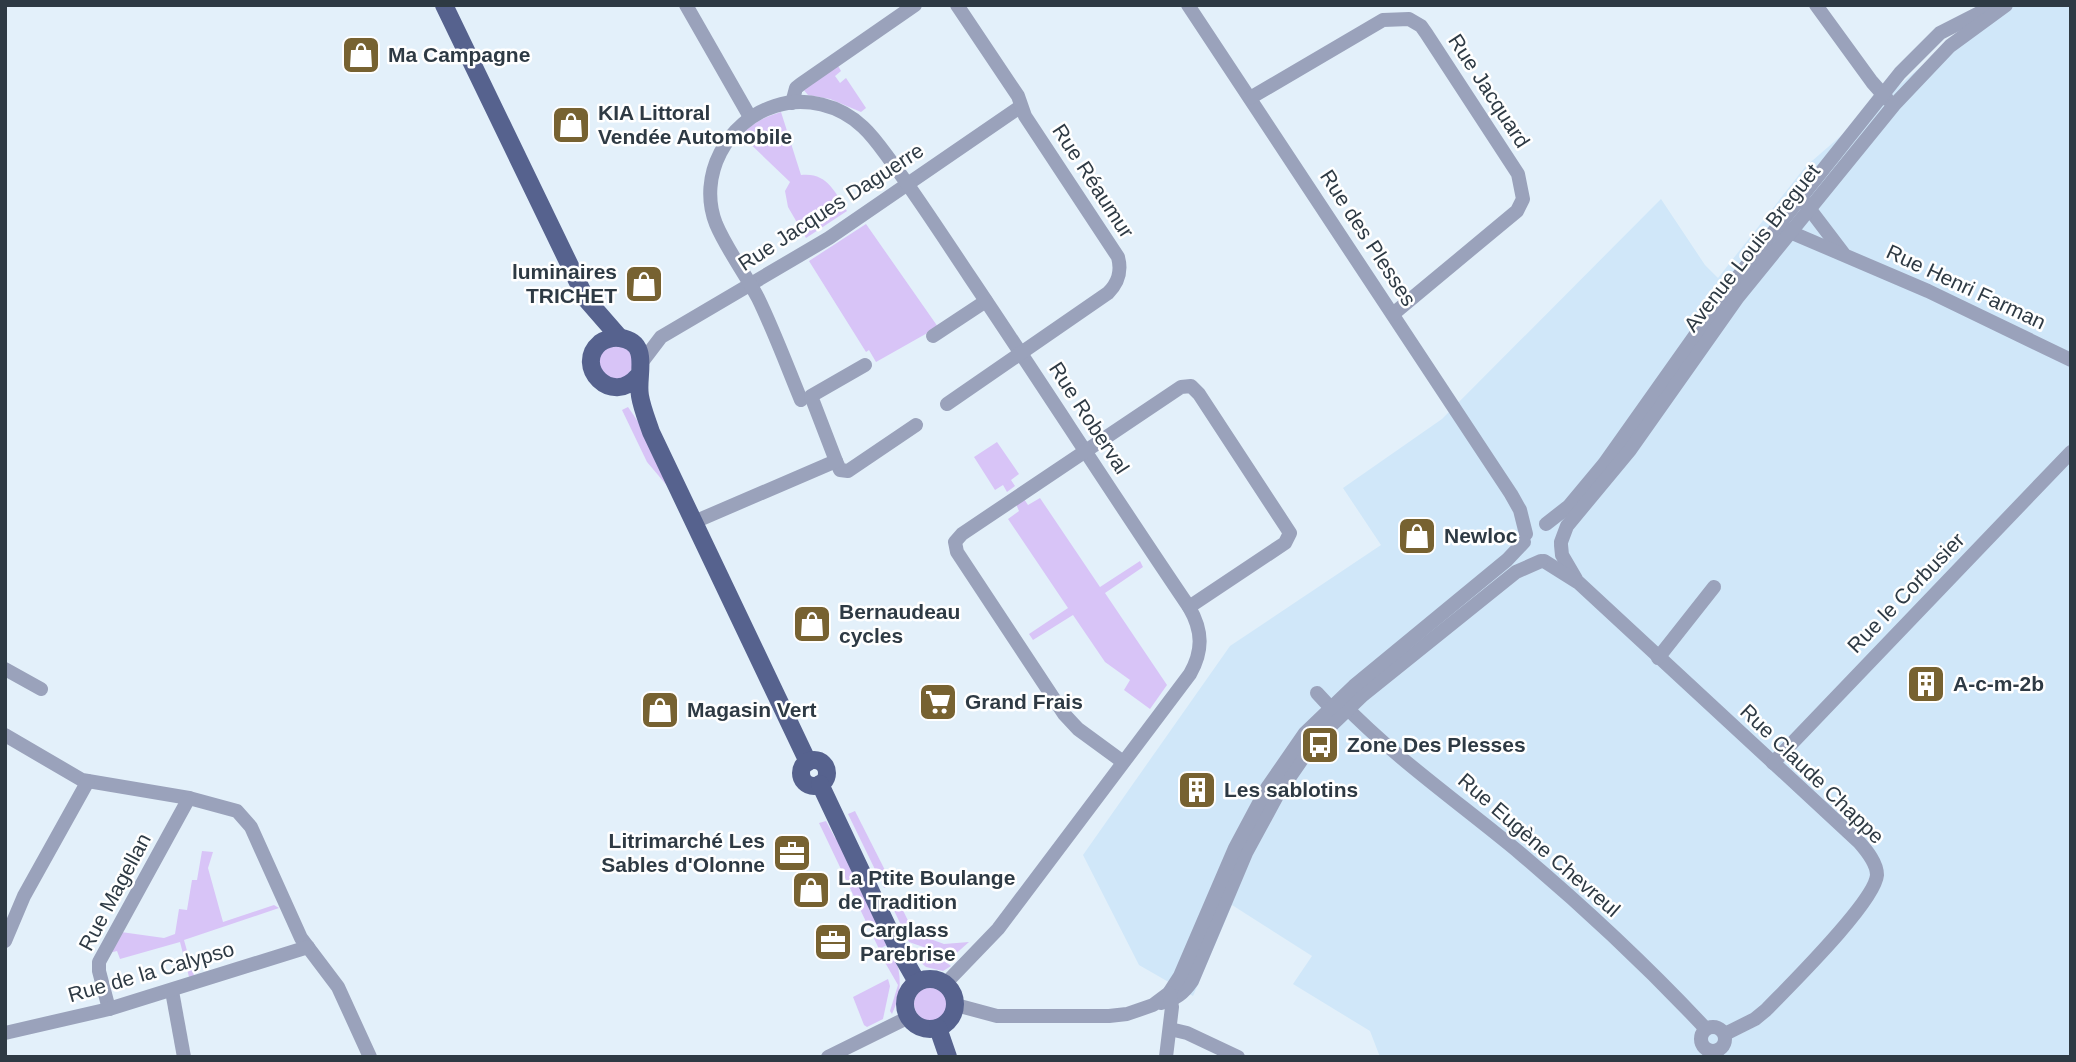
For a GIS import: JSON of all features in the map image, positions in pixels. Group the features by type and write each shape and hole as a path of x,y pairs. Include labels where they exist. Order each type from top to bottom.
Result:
{"main road":[{"path":"444,5 586,299 595,349 592,361 594,373 601,382 614,388 629,403 651,432"},
{"path":"586,299 639,351 640,398 651,432 808,762 820,763 825,769 826,776 820,785 917,982"},
{"path":"595,349 606,340 626,340"},
{"path":"614,388 628,385 640,369"},
{"path":"929,979 946,984 956,1005 952,1017 938,1028 921,1028 909,1017 905,1000 909,990 917,982 929,979"},
{"path":"938,1028 948,1057"}],"street":[{"path":"687,5 750,117"},
{"path":"792,103 796,88 801,83 915,5"},
{"name":"Rue Réaumur","path":"957,5 1018,96 1020,107 1118,257 1120,265 1116,285 1108,293 1020,351"},
{"name":"Rue des Plesses","path":"1188,5 1511,494 1520,510 1525,538"},
{"path":"1816,5 1882,94 1894,105"},
{"name":"Avenue Louis Breguet","path":"1561,544 1567,526 1630,450 1882,94 1931,40 1995,5"},
{"name":"Avenue Louis Breguet","path":"1805,203 1950,46 2006,5"},
{"name":"Rue Jacquard","path":"1250,98 1383,20 1409,19 1421,26 1426,33 1518,174 1523,199 1517,211 1393,314"},
{"name":"Rue Roberval","path":"801,400 751,285 721,235 710,199 718,156 732,134 750,117 772,107 792,103 819,103 852,118 870,134 908,185 1189,607 1200,629 1197,661 998,929 946,984"},
{"name":"Rue Jacques Daguerre","path":"661,337 829,238 1020,107"},
{"name":"Rue Henri Farman","path":"1805,203 1844,254"},
{"name":"Avenue Louis Breguet","path":"1545,524 1569,506 1604,464 1728,289 1784,230"},
{"name":"Rue Henri Farman","path":"1784,230 1928,291 2071,360"},
{"path":"933,336 986,301"},
{"path":"626,340 661,337"},
{"path":"640,369 649,350 661,337"},
{"path":"947,404 1020,351"},
{"path":"865,365 811,396 840,470 848,471 916,425"},
{"path":"1123,762 1077,729 1065,714 955,547 957,538 1181,387 1191,386 1199,394 1290,533 1285,543 1189,607"},
{"name":"Rue le Corbusier","path":"1773,763 2071,453"},
{"path":"694,522 836,461"},
{"name":"Rue des Plesses","path":"1511,494 1530,514 1545,524"},
{"path":"1166,1057 1170,1029 1170,997 1235,848 1267,788 1305,733 1507,560 1534,526 1545,524 1557,530 1561,544 1557,554 1516,572 1339,705"},
{"path":"1525,538 1525,547 1531,556 1542,561"},
{"name":"Rue Claude Chappe","path":"1561,544 1562,555 1579,583"},
{"name":"Rue Claude Chappe","path":"1542,561 1579,583 1859,842 1873,860 1877,873 1869,896 1860,909 1766,1010 1755,1019 1725,1034"},
{"path":"1658,657 1714,587"},
{"path":"5,668 41,689"},
{"name":"Rue Eugène Chevreul","path":"1317,694 1339,705 1558,886 1637,957 1706,1029"},
{"path":"5,735 82,780 189,799 237,811 251,827 301,938 338,987 370,1057"},
{"path":"5,941 24,896 88,781"},
{"name":"Rue Magellan","path":"109,1009 99,962 189,799"},
{"name":"Rue de la Calypso","path":"5,1033 109,1009 308,947"},
{"path":"172,991 184,1057"},
{"path":"956,1005 997,1016 1109,1016 1143,1010 1170,997"},
{"path":"828,1057 909,1017"},
{"path":"1716,1027 1725,1034 1721,1053 1710,1051 1703,1045 1702,1035 1706,1029 1716,1027"},
{"path":"1170,1029 1187,1033 1238,1057"}],"shaded area":[{"path":"2002,5 2071,5 2071,1057 1380,1057 1370,1031 1293,984 1312,956 1232,905 1193,996 1139,965 1083,855 1230,646 1381,545 1343,488 1442,419 1661,199 1705,265 1718,278 1805,167 1985,11"},
{"path":"837,64 841,71 835,76 840,83 846,78 866,108 861,112 830,99 808,95 803,89"},
{"path":"781,112 801,175 824,180 847,211 806,238 788,207 785,191 790,182 741,135 759,121"},
{"path":"866,224 938,327 876,362 869,350 866,352 809,261"},
{"path":"616,345 628,350 633,362 628,374 616,379 604,374 599,362 604,350"},
{"path":"628,407 641,426 669,488 647,462 622,410"},
{"path":"997,442 1019,474 1011,480 1015,486 1007,492 1003,485 995,490 974,457"},
{"path":"1040,498 1100,587 1140,561 1143,567 1105,593 1167,685 1150,709 1124,690 1130,680 1105,662 1073,615 1033,640 1029,634 1068,608 1008,519 1019,511 1016,504 1024,499 1028,505"},
{"path":"855,811 892,884 884,888 848,814"},
{"path":"826,821 835,838 839,837 889,944 879,949 819,823"},
{"path":"202,851 213,852 208,868 223,922 274,905 279,908 184,940 194,976 189,977 180,942 120,959 117,951 109,953 121,932 164,938 175,934 179,909 187,910 192,880 197,880"},
{"path":"897,898 914,933 944,944 969,942 952,957 909,942 890,902"},
{"path":"905,949 951,966 943,971 926,967"},
{"path":"894,954 900,984 892,1014 890,1011 898,985 883,959"},
{"path":"888,979 890,986 883,1019 867,1027 853,997"},
{"path":"931,987 943,992 948,1004 943,1016 931,1021 919,1016 914,1004 919,992"}],"place":[{"name":"Ma Campagne","path":"361,55"},
{"name":"KIA Littoral Vendée Automobile","path":"571,125"},
{"name":"luminaires TRICHET","path":"644,284"},
{"name":"Newloc","path":"1417,536"},
{"name":"Bernaudeau cycles","path":"812,624"},
{"name":"A-c-m-2b","path":"1926,684"},
{"name":"Grand Frais","path":"938,702"},
{"name":"Magasin Vert","path":"660,710"},
{"name":"Zone Des Plesses","path":"1320,745"},
{"name":"Les sablotins","path":"1197,790"},
{"name":"Litrimarché Les Sables d'Olonne","path":"792,853"},
{"name":"La Ptite Boulange de Tradition","path":"811,890"},
{"name":"Carglass Parebrise","path":"833,942"}]}
